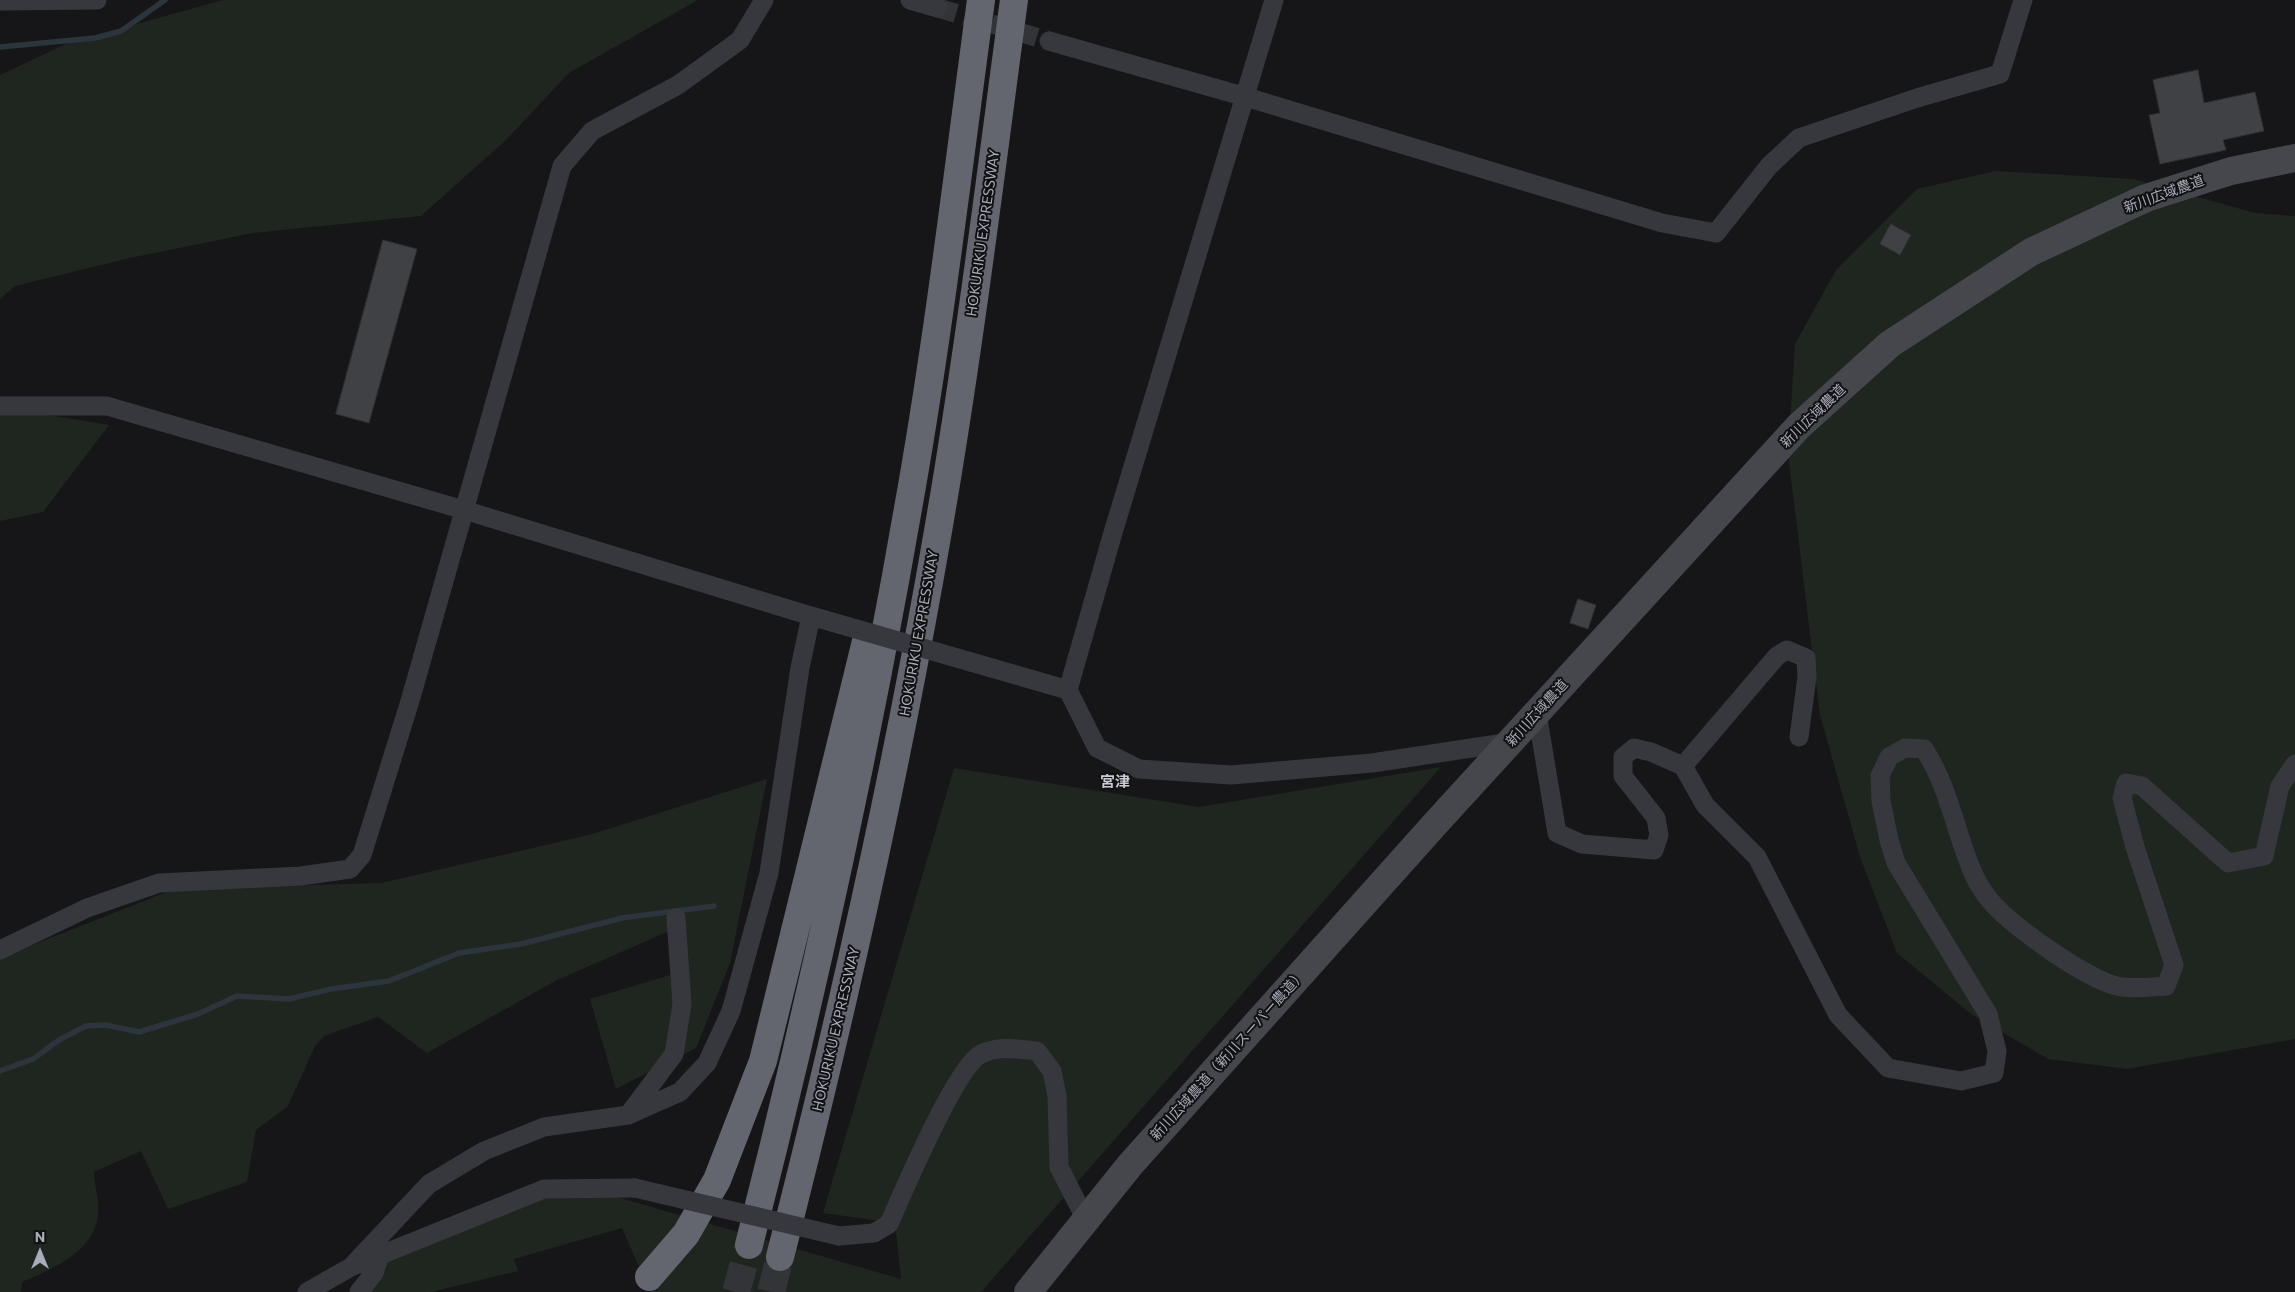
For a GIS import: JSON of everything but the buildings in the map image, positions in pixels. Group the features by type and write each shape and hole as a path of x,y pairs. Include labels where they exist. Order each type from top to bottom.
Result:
{"highway":[{"path":"749,1245 822,946 882,656 913,482 981,0"},
{"name":"HOKURIKU EXPRESSWAY","path":"780,1257 819,1104 855,950 886,809 913,668 945,490 970,327 1014,0"},
{"path":"649,1277 686,1234 717,1180 763,1061 860,667 886,547 965,119"}],"street":[{"path":"0,1 97,0"},
{"path":"0,950 87,908 160,883 301,876 350,869 362,855 410,701 562,166 592,131 678,85 740,40 764,0"},
{"path":"910,0 938,8"},
{"path":"1274,0 1114,527 1068,690 1097,748 1138,769 1231,775 1372,763 1511,742"},
{"path":"1049,41 1246,96 1662,223 1716,233 1769,166 1799,138 1917,98 2000,74 2023,0"},
{"name":"新川広域農道","path":"1435,824 1800,426 1890,344 2031,252 2146,198 2231,171 2295,158"},
{"path":"0,406 107,406 464,510 811,616 1068,690"},
{"path":"350,1267 429,1184 484,1151 544,1127 628,1115 680,1092 707,1063 731,1011 769,873 800,668 811,616"},
{"path":"1683,766 1777,656 1787,650 1806,658 1807,677 1799,737"},
{"path":"1536,713 1557,833 1582,844 1654,850 1659,835 1656,818 1623,776 1623,756 1634,748 1651,752 1683,766 1705,805 1757,856 1838,1015 1888,1068 1960,1081 1994,1074 1997,1051 1988,1014 1896,863 1881,801 1880,776 1889,757 1905,748 1924,749 1938,771 1973,873 1982,889 2001,912 2052,951 2086,972 2114,986 2147,987 2166,986 2174,966 2135,847 2122,798 2126,783 2142,786 2228,863 2238,862 2264,856 2280,786 2295,764"},
{"name":"新川広域農道（新川スーパー農道）","path":"1028,1292 1130,1165 1435,824"},
{"path":"628,1115 674,1054 682,1004 676,918"},
{"path":"307,1292 350,1267 544,1189 635,1188 838,1236 874,1233 889,1224 952,1091 979,1055 997,1047 1037,1051 1052,1071 1057,1096 1059,1167 1086,1220"},
{"path":"359,1292 374,1273 380,1255"}],"shaded area":[{"path":"223,0 698,0 569,73 506,140 421,216 253,233 130,258 15,286 0,299 0,75 68,43"},
{"path":"1996,171 2134,179 2255,213 2295,216 2295,1039 2127,1069 2048,1059 1971,1014 1897,953 1860,857 1820,715 1788,454 1795,344 1836,270 1917,189"},
{"path":"0,407 109,425 43,512 0,521"},
{"path":"1441,767 981,1292 650,1292 622,1228 514,1259 518,1271 431,1292 368,1292 398,1242 558,1180 901,1279 895,1223 823,1213 954,768 1199,807"},
{"path":"767,779 730,963 696,1048 616,1089 590,999 687,970 679,927 557,980 427,1053 378,1017 324,1036 315,1046 288,1106 256,1130 247,1182 168,1209 141,1151 94,1172 98,1214 95,1227 81,1249 58,1265 22,1282 21,1292 0,1292 0,958 174,889 381,883 589,835"}],"waterway":[{"path":"0,47 95,38 121,31 165,0"},
{"path":"0,1071 33,1059 59,1040 86,1026 106,1025 139,1032 198,1014 237,996 289,999 331,989 389,981 459,953 521,944 622,918 714,906"}],"tunnel":[{"path":"938,8 1049,41"},
{"path":"736,1292 749,1245"},
{"path":"771,1292 780,1257"}],"district":[{"name":"宮津","path":"1115,782"}]}
